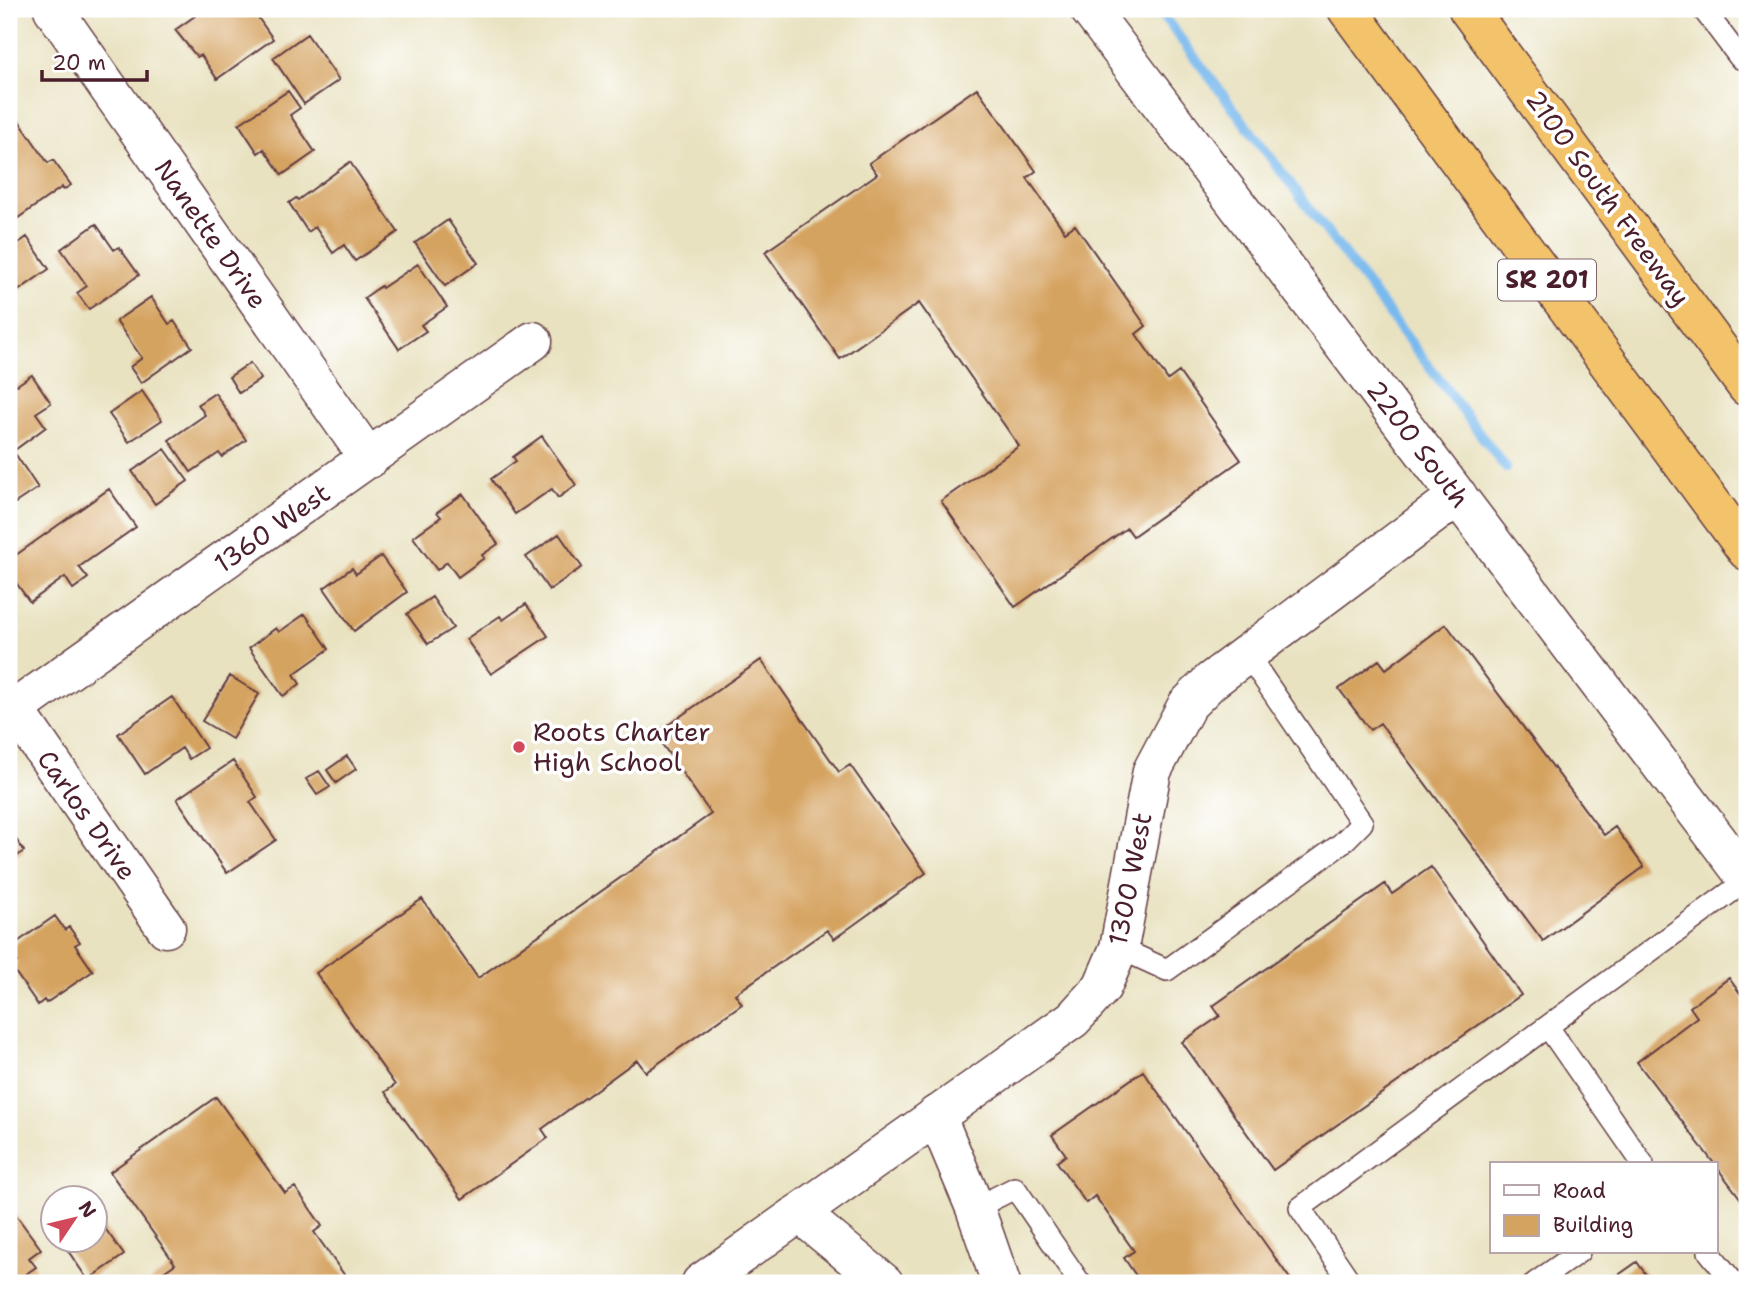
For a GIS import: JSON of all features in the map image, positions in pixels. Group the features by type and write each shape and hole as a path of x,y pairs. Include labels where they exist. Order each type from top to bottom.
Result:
{"highway":[{"name":"SR 201","path":"1347,9 1747,551"},
{"name":"2100 South Freeway","path":"1468,9 1747,387"}],"street":[{"name":"Nanette Drive","path":"53,9 369,459"},
{"name":"2200 South","path":"1089,9 1747,880"},
{"name":"1360 West","path":"10,708 369,459 533,341"},
{"name":"1300 West","path":"701,1283 1073,1019 1102,987 1118,948 1152,771 1187,705 1211,681 1458,496"},
{"name":"Carlos Drive","path":"10,708 166,928"},
{"path":"936,1115 975,1208 1001,1283"},
{"path":"799,1213 884,1283"}],"lane":[{"path":"1703,9 1740,58 1747,52"},
{"path":"1118,948 1167,970 1341,844 1362,823 1247,654"},
{"path":"1351,1283 1300,1208 1747,880"},
{"path":"1548,1027 1642,1162"},
{"path":"975,1208 1015,1188 1080,1283"},
{"path":"1535,1283 1576,1254"},
{"path":"1711,1254 1734,1283"}],"building":[{"path":"205,9 252,9 273,39 217,79 201,55 197,57 175,30"},
{"path":"307,34 339,80 304,104 273,58"},
{"path":"977,88 1036,171 1027,178 1065,232 1075,225 1146,326 1136,334 1168,380 1179,372 1241,460 1133,536 1127,528 1015,607 941,501 1019,446 919,303 840,359 765,252 877,174 869,163"},
{"path":"288,91 300,108 290,115 315,152 282,175 264,149 258,153 239,124"},
{"path":"17,118 48,163 53,160 71,185 63,190 62,187 18,218 9,206 9,124"},
{"path":"350,162 398,232 355,261 344,245 333,253 315,227 308,232 289,203 296,198 298,200"},
{"path":"448,220 478,263 445,286 415,243"},
{"path":"96,224 114,250 119,247 139,275 89,309 77,293 87,286 61,249"},
{"path":"27,237 49,269 15,293 9,285 9,250"},
{"path":"418,264 447,307 421,325 426,331 399,349 364,298"},
{"path":"151,297 169,324 174,321 192,347 141,383 130,367 142,358 116,321"},
{"path":"250,363 261,379 239,393 229,377"},
{"path":"32,375 51,403 36,413 46,427 12,452 9,448 9,388"},
{"path":"142,391 162,420 129,442 109,414"},
{"path":"215,393 246,440 222,457 219,453 191,472 169,440 205,415 198,404"},
{"path":"542,436 576,485 558,498 552,489 515,514 491,479 516,461 513,457"},
{"path":"165,449 188,481 155,504 132,471"},
{"path":"16,455 38,488 9,507 9,460"},
{"path":"109,489 136,527 79,567 88,578 73,589 65,577 30,602 9,573 9,560"},
{"path":"463,494 498,544 458,577 447,562 437,570 413,537 441,517 437,512"},
{"path":"559,534 582,567 549,590 526,557"},
{"path":"381,556 407,592 354,631 324,588 352,568 356,574"},
{"path":"432,597 453,628 428,644 407,614"},
{"path":"526,604 548,636 491,674 466,639 500,616 503,620"},
{"path":"305,614 329,649 294,674 300,684 283,696 249,648 276,628 279,632"},
{"path":"1446,624 1604,835 1615,827 1644,867 1543,941 1380,723 1370,730 1339,689 1379,660 1386,669"},
{"path":"761,660 839,772 850,765 926,873 834,939 827,930 735,994 742,1004 646,1072 637,1060 542,1129 548,1138 462,1199 385,1092 395,1085 316,973 422,899 478,978 711,814 655,734"},
{"path":"230,676 259,694 232,739 202,721"},
{"path":"172,697 206,748 189,759 182,748 145,774 118,734"},
{"path":"347,756 356,769 336,783 327,770"},
{"path":"233,761 257,797 250,802 276,840 227,873 177,799"},
{"path":"319,771 330,787 317,795 306,779"},
{"path":"9,829 24,851 9,862"},
{"path":"1431,867 1521,995 1273,1170 1182,1042 1220,1016 1213,1006 1385,884 1392,894"},
{"path":"55,916 65,930 69,927 80,942 75,945 93,971 46,1003 44,1000 38,1005 11,966 17,962 9,948"},
{"path":"1729,978 1747,1003 1747,1207 1718,1169 1718,1162 1713,1162 1637,1062 1697,1017 1690,1007"},
{"path":"1143,1071 1293,1283 1141,1283 1124,1258 1134,1251 1095,1196 1086,1203 1057,1162 1066,1155 1052,1135"},
{"path":"216,1097 285,1193 295,1187 322,1226 314,1232 350,1283 148,1283 175,1264 110,1172"},
{"path":"10,1207 38,1245 38,1251 29,1258 36,1267 9,1283"},
{"path":"108,1233 124,1255 88,1280 70,1254 108,1254"},
{"path":"1637,1262 1652,1283 1607,1283"}],"waterway":[{"path":"1158,9 1506,468"}],"place":[{"name":"Roots Charter High School","path":"519,747"}]}
